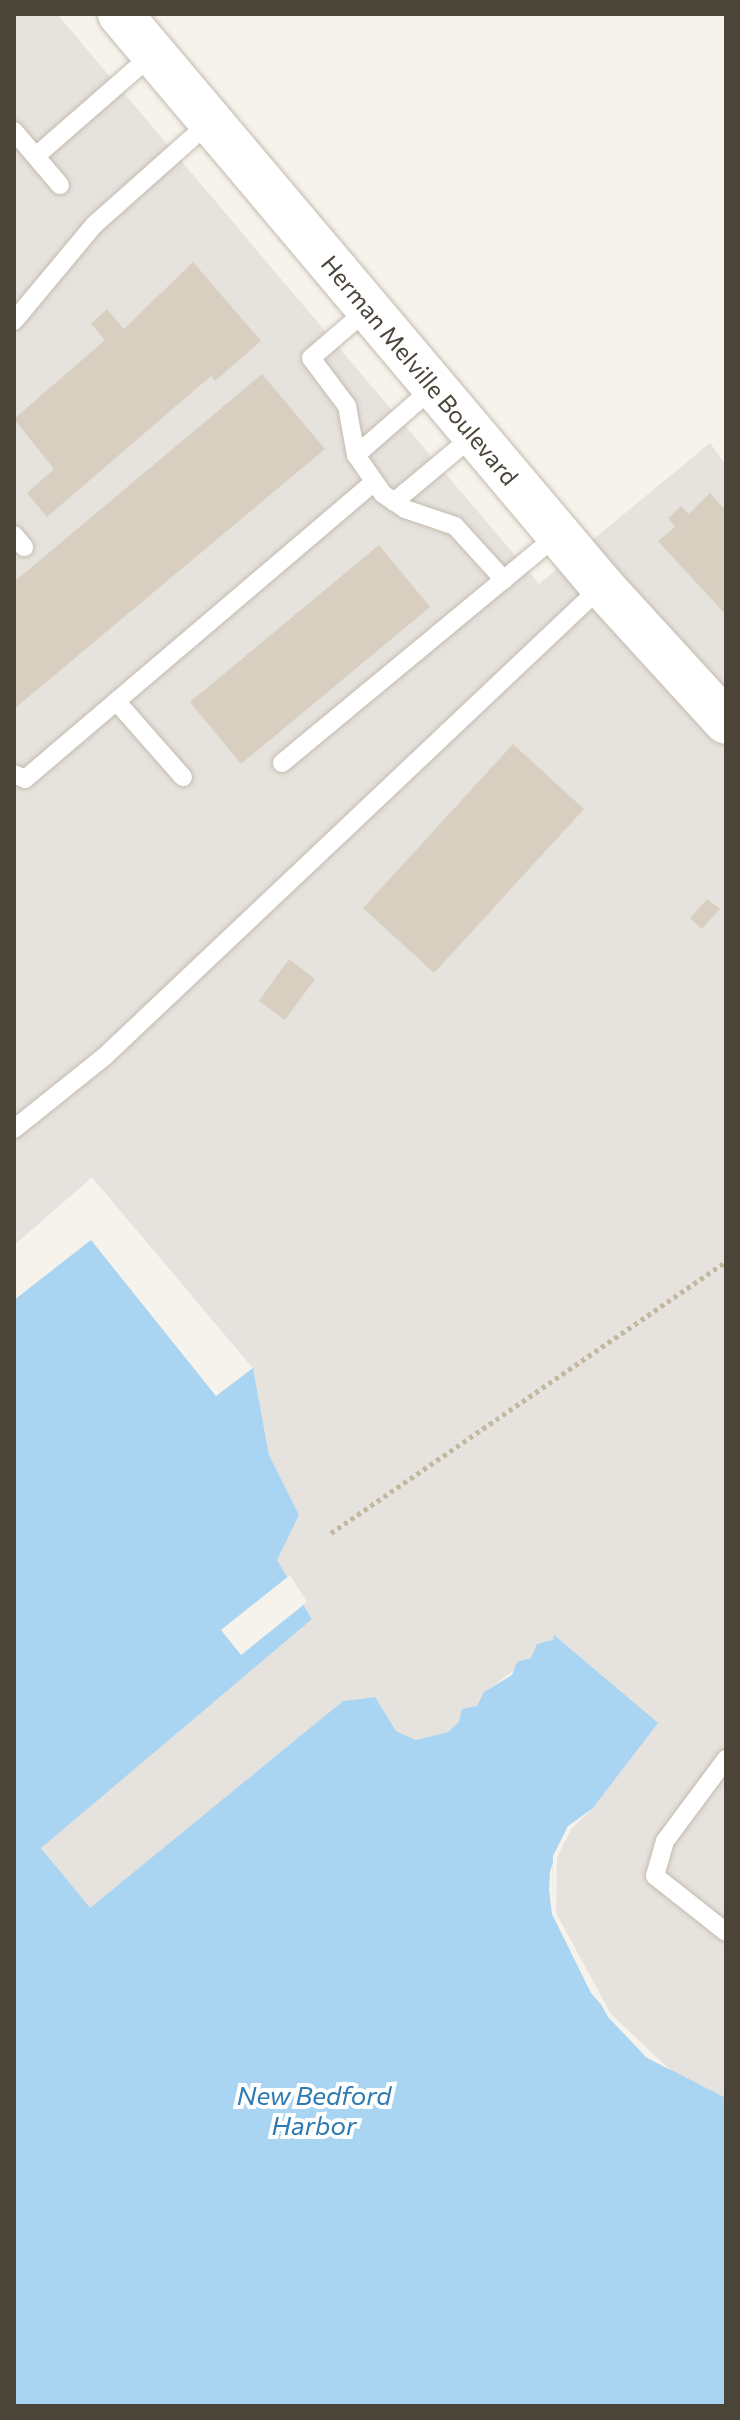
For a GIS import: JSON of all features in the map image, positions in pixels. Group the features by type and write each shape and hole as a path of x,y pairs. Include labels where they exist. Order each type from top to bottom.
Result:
{"street":[{"name":"Herman Melville Boulevard","path":"120,14 602,586 726,722"}],"lane":[{"path":"36,156 153,54"},
{"path":"14,321 104,215 210,122"},
{"path":"14,131 60,185"},
{"path":"368,309 311,358 347,406 356,455 373,483 394,502 455,526 504,580"},
{"path":"356,455 434,387"},
{"path":"394,502 475,435"},
{"path":"14,774 25,779 373,483"},
{"path":"282,763 559,534"},
{"path":"14,1129 104,1057 602,586"},
{"path":"117,702 183,777"},
{"path":"726,1759 665,1841 655,1876 726,1932"}],"path":[{"path":"331,1533 726,1262"}],"shaded area":[{"path":"14,14 57,14 539,584 710,443 726,465 726,2098 646,2057 608,2017 552,1914 554,1640 485,1692 481,1703 448,1732 416,1740 396,1731 374,1697 343,1701 89,1909 41,1847 312,1618 276,1560 299,1515 269,1455 253,1368 14,1245"}],"water":[{"name":"New Bedford Harbor","path":"92,1177 253,1368 269,1455 299,1515 277,1560 312,1619 41,1848 90,1908 343,1701 375,1697 396,1731 416,1740 448,1732 459,1722 462,1709 477,1706 484,1692 512,1675 517,1662 531,1658 537,1644 553,1640 554,1635 658,1723 592,1809 568,1826 550,1871 549,1890 552,1914 591,1993 646,2057 726,2098 726,2406 14,2406 14,1245"}],"pier":[{"path":"92,1177 253,1368 216,1396 91,1240 14,1300 14,1245"},
{"path":"290,1575 307,1602 241,1655 221,1630"},
{"path":"592,1809 572,1828 557,1857 556,1913 611,2014 670,2070 646,2057 608,2017 552,1914 553,1856 568,1826"}],"building":[{"path":"193,262 261,341 215,381 211,376 47,517 27,493 54,469 14,419 105,340 91,324 107,309 124,329"},
{"path":"262,374 325,449 14,709 14,582"},
{"path":"710,493 726,511 726,615 658,541 675,527 668,518 681,506 689,514"},
{"path":"379,545 430,607 241,764 190,702"},
{"path":"513,744 584,809 434,973 363,908"},
{"path":"707,899 720,909 702,929 690,918"},
{"path":"289,959 315,979 285,1020 259,1001"}]}
